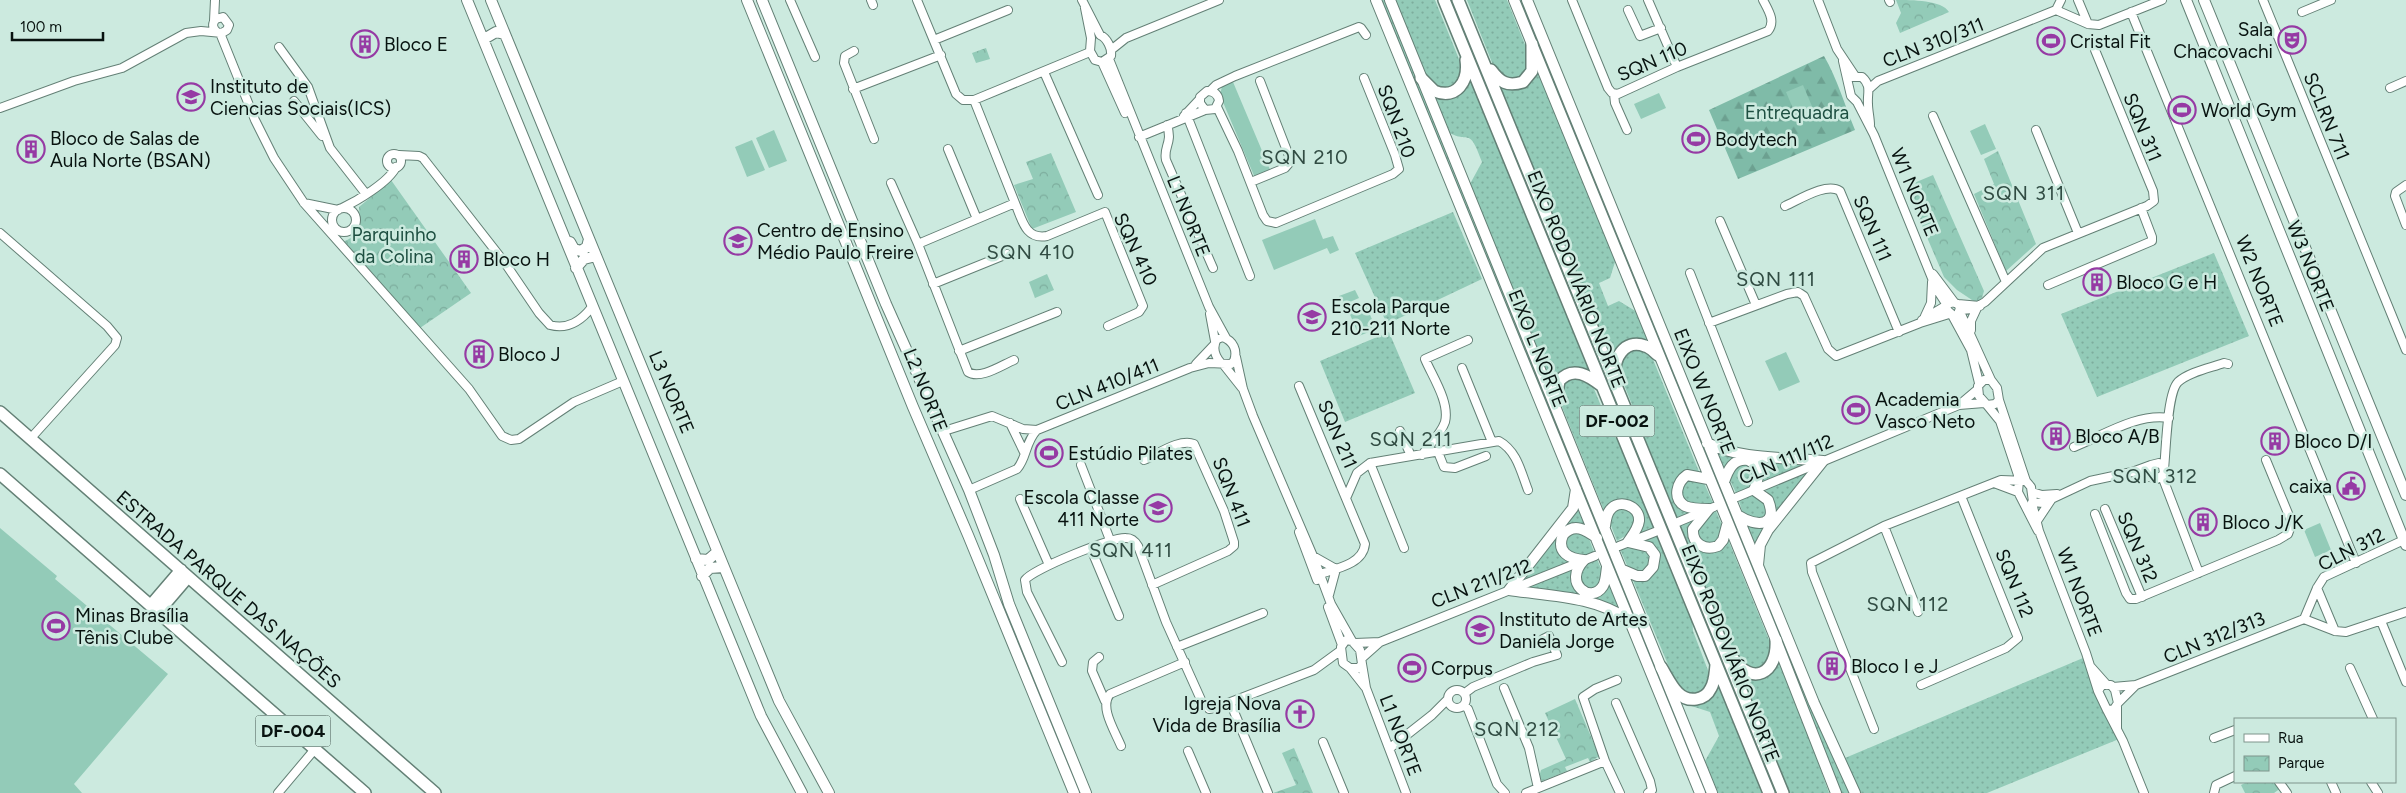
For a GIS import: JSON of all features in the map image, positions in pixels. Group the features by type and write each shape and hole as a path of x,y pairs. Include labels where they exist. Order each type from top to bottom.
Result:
{"highway":[{"name":"EIXO RODOVIÁRIO NORTE","path":"1444,0 1769,793"},
{"name":"EIXO RODOVIÁRIO NORTE","path":"1458,0 1783,793"},
{"path":"1481,56 1498,80 1510,85 1517,84 1523,82 1531,74 1532,44"},
{"path":"1421,78 1434,91 1439,93 1452,92 1459,89 1466,78 1464,49"},
{"path":"1625,407 1614,365 1618,356 1629,346 1638,345 1644,345 1658,355"},
{"path":"1555,404 1559,381 1569,374 1585,374 1603,387"},
{"name":"ESTRADA PARQUE DAS NAÇÕES","path":"0,412 435,793"},
{"name":"DF-004","path":"0,474 365,793"},
{"path":"154,608 184,573"},
{"path":"1722,642 1737,665 1749,674 1765,671 1773,663 1776,654 1776,640"},
{"path":"1661,667 1678,693 1686,698 1697,699 1704,697 1712,688 1716,664"}],"main road":[{"path":"467,0 766,729 802,793"},
{"name":"L3 NORTE","path":"491,0 779,701 829,793"},
{"name":"L2 NORTE","path":"747,0 910,400 968,535 1074,793"},
{"name":"L2 NORTE","path":"762,0 886,304 969,490 985,531 1009,604 1086,793"},
{"path":"1370,0 1378,4"},
{"name":"EIXO L NORTE","path":"1390,0 1712,793"},
{"name":"EIXO W NORTE","path":"1514,0 1708,479 1776,640 1836,793"},
{"name":"EIXO W NORTE","path":"1527,0 1825,729 1855,793"},
{"name":"W3 NORTE","path":"2186,0 2206,54 2405,541"},
{"name":"W3 NORTE","path":"2204,0 2406,495"},
{"name":"EIXO L NORTE","path":"1378,4 1700,793"},
{"path":"2193,19 2208,42 2220,39"},
{"path":"484,39 496,32 504,34"},
{"path":"2206,54 2216,50 2220,51 2233,72"},
{"path":"564,233 578,251 584,250 589,239"},
{"path":"576,268 584,259 596,256"},
{"path":"910,400 927,393"},
{"path":"1707,443 1724,451 1738,454 1823,461"},
{"path":"2365,443 2380,465 2384,466 2393,462"},
{"path":"1724,482 1730,466 1741,460 1748,460 1755,465 1758,472 1754,490 1768,500 1771,511 1770,516 1767,521 1758,524 1749,522 1739,516"},
{"path":"1758,566 1760,545 1768,530 1823,461"},
{"path":"1708,479 1687,475 1679,483 1677,494 1680,502 1686,506 1712,508"},
{"path":"1509,590 1573,508 1576,487"},
{"path":"1605,527 1607,515 1612,508 1621,505 1633,508 1639,519 1636,529 1623,544"},
{"path":"1712,508 1693,529 1693,536 1698,544 1706,548 1718,546 1723,540 1727,524"},
{"path":"1584,560 1571,559 1565,554 1561,543 1563,535 1569,529 1578,528 1597,538"},
{"path":"968,535 985,531"},
{"path":"1623,544 1649,547 1655,555 1655,563 1648,574 1640,577 1623,570"},
{"path":"696,559 708,560 717,552"},
{"path":"1584,560 1576,569 1575,578 1579,588 1586,592 1597,591 1602,587 1607,566"},
{"path":"702,576 710,568 724,567"},
{"path":"1509,590 1595,602 1610,607 1630,620"},
{"path":"1051,737 1053,735 1063,737"}],"street":[{"path":"790,0 815,57"},
{"path":"917,0 957,96 963,100 974,100 1090,52"},
{"path":"1083,4 1091,38 1090,52 1095,60 1106,60 1111,50 1126,38 1219,0"},
{"name":"SQN 110","path":"1572,0 1608,88 1614,94 1622,93 1677,67 1768,31 1772,20 1763,0"},
{"path":"1648,0 1677,67"},
{"path":"1818,0 1843,61 1848,84 1851,96 1857,102 1867,100 1869,89 1862,77 1855,76 1849,80 1848,84"},
{"path":"2061,0 2056,10 2088,24 2099,25 2162,0"},
{"path":"2078,0 2088,24"},
{"name":"SCLRN 711","path":"2263,0 2406,350"},
{"path":"2302,12 2331,0"},
{"path":"216,3 228,23 221,32"},
{"path":"216,3 214,28 221,32 255,120 274,158 304,203 336,242 469,389 502,436 507,440 519,439 574,402 623,381"},
{"path":"1083,4 1111,50"},
{"path":"934,40 1008,10"},
{"path":"1628,10 1635,29 1642,37 1661,28"},
{"name":"CLN 310/311","path":"1869,89 1878,81 2056,10"},
{"name":"W2 NORTE","path":"2131,12 2356,563"},
{"path":"201,31 223,17"},
{"path":"1185,117 1204,92 1210,91 1230,79 1359,27 1366,35"},
{"path":"0,108 74,81 122,68 186,33 201,31 221,32"},
{"path":"1091,38 1126,38"},
{"path":"279,47 308,87 327,142 333,153 366,194"},
{"name":"SQN 311","path":"2095,50 2154,194 2152,204 2141,208"},
{"path":"854,51 844,58 845,69 874,139"},
{"path":"853,89 940,55"},
{"name":"L1 NORTE","path":"1106,60 1130,124 1139,137 1209,307 1226,338"},
{"path":"1843,61 1855,76"},
{"name":"SQN 410","path":"1044,72 1098,195"},
{"name":"SQN 210","path":"1217,107 1251,182 1263,215 1267,221 1276,223 1397,172 1399,166 1396,155 1364,78"},
{"name":"CLN 310/311","path":"1866,81 1878,81"},
{"path":"2390,88 2406,81"},
{"path":"1251,182 1285,168 1291,161 1260,82"},
{"path":"1139,137 1185,117 1205,110 1213,110 1217,107 1219,101 1218,96 1210,91"},
{"path":"1614,94 1614,103 1627,130"},
{"name":"SQN 410","path":"974,100 1026,229 1032,235 1038,237 1047,236 1106,212 1144,306 1139,312 1108,326"},
{"path":"1199,100 1205,110"},
{"name":"W1 NORTE","path":"1867,100 1871,129"},
{"path":"294,101 327,142"},
{"name":"W1 NORTE","path":"1857,102 1871,129 1940,295 1954,309 1971,350 1978,386 1985,404"},
{"path":"1933,116 2006,282"},
{"path":"1185,117 1250,276"},
{"name":"L1 NORTE","path":"1167,125 1170,139 1166,160 1213,268"},
{"path":"2036,130 2078,233"},
{"path":"948,149 977,220"},
{"path":"381,183 390,155 419,156 505,263 546,321 556,327 571,325 584,318 592,308"},
{"path":"359,200 355,216 356,223 352,229 341,232 334,228 332,220 339,209 359,200 381,183 398,166 401,161 399,155"},
{"path":"388,163 398,166 419,156"},
{"path":"891,183 918,244 965,368 972,374 981,374 1014,360"},
{"path":"2406,185 2396,192 2395,196 2406,225"},
{"name":"SQN 111","path":"1785,206 1826,189 1836,188 1840,191 1899,332"},
{"path":"304,203 350,210 355,216"},
{"path":"918,244 1015,203"},
{"path":"1102,203 1106,212"},
{"path":"1971,335 1971,321 1978,307 2038,251 2141,208 2152,237 2152,242 2048,285"},
{"path":"1720,222 1756,305"},
{"path":"0,232 107,326 117,338 115,345 31,438"},
{"path":"336,242 341,232"},
{"path":"933,284 1007,254"},
{"name":"W1 NORTE","path":"1929,269 1971,335 1997,388 1999,400"},
{"path":"1690,273 1748,422"},
{"path":"1922,320 1931,303 1932,277"},
{"path":"1709,323 1787,294 1802,293 1828,349 1836,356 1899,332 1922,320 1942,306 1954,309 1978,307"},
{"name":"L1 NORTE","path":"1209,307 1215,343"},
{"path":"958,351 1057,312"},
{"path":"1243,389 1217,356 1215,343 1219,337 1226,338 1235,348 1243,389 1318,575 1328,597 1354,642"},
{"path":"1422,455 1440,430 1445,416 1443,400 1425,358 1468,340"},
{"name":"CLN 410/411","path":"1190,368 1206,356 1215,343"},
{"path":"1222,363 1231,364 1236,357"},
{"name":"CLN 410/411","path":"1037,430 1190,368 1222,363"},
{"path":"2158,475 2167,449 2172,397 2178,382 2224,363 2228,364"},
{"path":"1462,368 1492,442 1499,441 1510,448 1528,490"},
{"path":"1978,386 1992,380"},
{"name":"SQN 211","path":"1299,386 1364,538 1365,549 1360,558 1336,570 1318,575"},
{"name":"CLN 111/112","path":"1959,405 1978,386"},
{"path":"1999,400 2022,481 2018,492"},
{"name":"CLN 111/112","path":"1737,497 1959,405 1995,404 1999,400"},
{"path":"1985,404 2000,421 2022,481 2032,492 2040,495 2056,496"},
{"path":"944,432 987,416 997,416 1026,430 1037,430"},
{"path":"2074,447 2141,419 2157,416 2169,418"},
{"path":"1010,423 1024,452"},
{"path":"969,490 1014,471 1021,465 1028,441 1037,430"},
{"path":"1400,431 1411,456"},
{"name":"SQN 211","path":"1347,496 1357,473 1370,463 1492,442"},
{"name":"SQN 411","path":"1144,460 1180,444 1194,444 1224,511 1234,542 1232,548 1203,564 1152,585"},
{"path":"2158,475 2148,472 2152,464 2167,449"},
{"path":"1438,452 1442,464 1451,469 1486,456"},
{"name":"SQN 312","path":"2095,514 2127,596 2130,599 2142,597 2278,540 2291,530 2292,523 2266,460"},
{"name":"SQN 211","path":"1370,463 1404,548"},
{"path":"1997,482 2015,464"},
{"path":"1997,482 2018,492 2030,502 2041,503 2104,477 2132,472 2152,464 2161,464 2158,475 2168,495 2199,573"},
{"path":"1081,465 1110,540"},
{"path":"2132,472 2158,475"},
{"path":"1874,729 1810,565 1818,558 1884,526 1997,482 2013,479 2022,481"},
{"path":"2030,502 2032,492"},
{"name":"SQN 112","path":"1921,685 2006,648 2018,638 1961,496"},
{"path":"2037,521 2046,506 2056,496"},
{"path":"1020,499 1049,564"},
{"name":"W1 NORTE","path":"2030,502 2039,532 2090,665 2098,691 2107,710"},
{"name":"W1 NORTE","path":"2030,502 2034,525 2039,532"},
{"path":"1678,522 1712,508"},
{"name":"SQN 312","path":"2105,508 2142,597"},
{"path":"1062,662 1025,585 1028,576 1049,564 1110,540 1124,537 1134,540 1138,546 1177,647 1206,706 1212,709 1322,666 1343,663 1341,648 1313,556 1292,509"},
{"path":"1884,526 1918,612"},
{"path":"1623,544 1655,532"},
{"name":"CLN 312","path":"2304,619 2316,588 2324,577 2405,541"},
{"path":"1091,549 1119,616"},
{"path":"1313,556 1336,570 1328,597"},
{"name":"CLN 211/212","path":"1322,666 1341,648 1346,640 1354,642 1380,642 1595,556"},
{"path":"2316,588 2335,631"},
{"path":"2304,619 2335,631 2346,632 2406,612"},
{"path":"1177,647 1263,613"},
{"name":"CLN 312/313","path":"2110,686 2136,686 2304,619"},
{"path":"2381,621 2406,682"},
{"path":"1465,693 1473,687 1533,662 1557,655 1549,636 1542,639"},
{"name":"L1 NORTE","path":"1354,642 1362,661 1366,688 1406,793"},
{"name":"CLN 211/212","path":"1362,661 1380,642"},
{"path":"1099,657 1093,662 1092,671 1121,746"},
{"path":"1350,668 1359,668 1362,661"},
{"path":"1105,701 1110,694 1184,662"},
{"name":"L1 NORTE","path":"1343,663 1350,668 1366,688"},
{"name":"W1 NORTE","path":"2090,665 2110,686"},
{"path":"2350,668 2372,718"},
{"path":"1617,680 1594,689 1583,696 1605,761 1620,793"},
{"path":"2098,691 2100,687 2110,686 2118,705 2117,731"},
{"name":"CLN 312/313","path":"2118,705 2136,686"},
{"path":"1504,688 1529,748 1538,788"},
{"path":"1432,715 1456,708 1464,705 1467,698 1465,693 1460,690 1454,690 1449,694 1448,700 1450,705 1456,708"},
{"path":"1390,748 1448,700"},
{"path":"1230,702 1268,793"},
{"path":"1616,703 1650,781 1652,790 1648,793"},
{"path":"1464,705 1468,709 1497,784 1505,793"},
{"path":"2118,705 2107,710 2144,793"},
{"path":"2214,738 2234,730"},
{"path":"1322,742 1344,793"},
{"path":"278,793 315,749"},
{"path":"1188,751 1206,793"},
{"path":"1526,793 1605,761"},
{"path":"2214,793 2216,785 2234,776"}],"green space":[{"path":"1380,0 1385,0 1709,793 1704,793"},
{"path":"1395,0 1435,0 1463,69 1461,82 1442,90 1429,81"},
{"path":"1467,0 1507,0 1530,57 1529,71 1511,82 1495,70"},
{"path":"1517,0 1522,0 1851,793 1840,793"},
{"path":"1896,0 1933,3 1940,5 1949,12 1900,33 1896,23 1901,13"},
{"path":"986,48 990,59 976,63 972,53"},
{"name":"Entrequadra","path":"1824,56 1837,83 1855,130 1738,179 1709,110"},
{"path":"1537,67 1616,259 1610,278 1599,283 1608,306 1619,301 1637,312 1651,345 1646,343 1611,362 1497,84 1506,88"},
{"path":"1469,76 1591,373 1557,378 1552,386 1470,184 1482,162 1471,139 1446,131 1432,94 1438,96"},
{"path":"1233,82 1271,172 1255,178 1220,95 1222,86"},
{"path":"1803,85 1814,111 1797,118 1786,92"},
{"path":"1659,93 1666,108 1641,119 1634,104"},
{"path":"1985,124 1996,149 1981,155 1970,131"},
{"path":"774,130 787,161 769,168 756,138"},
{"path":"752,140 765,170 747,177 735,147"},
{"path":"1998,151 2036,244 2006,271 1974,194 1994,184 1984,159"},
{"path":"1051,153 1076,212 1032,229 1014,185 1033,179 1026,162"},
{"path":"1933,175 1984,291 1981,301 1975,302 1957,290 1944,277 1914,207 1910,189 1914,183"},
{"name":"Parquinho da Colina","path":"391,180 471,293 420,328 343,242 355,235 360,229 359,207"},
{"path":"1453,212 1482,279 1387,324 1355,253"},
{"path":"1315,219 1323,239 1333,236 1339,250 1330,254 1327,248 1274,270 1262,240"},
{"path":"2214,253 2249,336 2097,397 2061,314"},
{"path":"1047,274 1054,290 1035,298 1029,282"},
{"path":"1355,290 1359,298 1343,305 1339,296"},
{"path":"1366,305 1376,329 1359,336 1349,312"},
{"path":"1389,332 1415,393 1345,422 1320,361"},
{"path":"1629,350 1645,350 1652,357 1700,474 1696,473 1675,488 1695,511 1675,518 1642,438 1640,425 1619,372 1621,355"},
{"path":"1786,352 1800,382 1779,391 1765,361"},
{"path":"1573,375 1592,384 1613,435 1619,441 1654,527 1636,535 1638,533 1632,503 1605,513 1558,397 1559,387"},
{"path":"1714,449 1814,462 1759,485 1749,459 1724,474"},
{"path":"1748,464 1755,474 1750,487 1736,493 1729,478 1733,466"},
{"path":"1814,467 1757,555 1743,522 1762,526 1773,500 1765,489"},
{"path":"1685,480 1700,480 1704,483 1713,503 1694,506 1687,504 1679,491"},
{"path":"1752,495 1762,496 1769,510 1761,521 1743,514 1739,501"},
{"path":"1578,500 1589,528 1562,531 1571,562 1517,583"},
{"path":"1626,507 1637,519 1628,534 1617,541 1610,523 1614,510"},
{"path":"1716,511 1723,528 1716,543 1700,543 1696,528 1702,520"},
{"path":"1698,517 1698,548 1727,537 1774,652 1772,662 1757,672 1738,663 1721,620 1711,606 1680,525"},
{"path":"2320,523 2331,550 2315,557 2304,530"},
{"name":"Minas Brasília Tênis Clube","path":"0,528 57,576 55,579 168,674 74,784 82,793 0,793"},
{"path":"1575,530 1588,536 1594,552 1585,556 1570,556 1564,539"},
{"path":"1657,535 1692,616 1693,631 1711,679 1702,694 1687,694 1676,684 1632,578 1658,563 1639,542"},
{"path":"1642,547 1653,557 1644,573 1629,570 1620,549"},
{"path":"1597,559 1603,573 1600,586 1586,590 1577,575 1582,566"},
{"path":"1573,569 1587,595 1609,576 1623,612 1521,589"},
{"path":"1781,658 1829,793 1788,793 1740,674 1759,678 1774,669"},
{"path":"2083,658 2095,695 2119,739 1987,793 1859,793 1845,758"},
{"path":"1718,680 1764,793 1718,793 1705,761 1719,736 1710,712 1679,702 1679,698 1689,703"},
{"path":"1575,699 1598,757 1590,762 1588,758 1565,767 1567,771 1542,781 1539,777 1541,770 1566,759 1545,713"},
{"path":"1294,748 1313,793 1273,793 1296,785 1282,753"},
{"path":"2245,783 2278,783 2281,788 2274,793 2245,793 2241,785"}],"place":[{"name":"Sala Chacovachi","path":"2292,40"},
{"name":"Cristal Fit","path":"2051,41"},
{"name":"Bloco E","path":"365,44"},
{"name":"Instituto de Ciencias Sociais(ICS)","path":"191,97"},
{"name":"World Gym","path":"2182,110"},
{"name":"Bodytech","path":"1696,139"},
{"name":"Bloco de Salas de Aula Norte (BSAN)","path":"31,149"},
{"name":"Centro de Ensino Médio Paulo Freire","path":"738,241"},
{"name":"Bloco H","path":"464,259"},
{"name":"Bloco G e H","path":"2097,282"},
{"name":"Escola Parque 210-211 Norte","path":"1312,317"},
{"name":"Bloco J","path":"479,354"},
{"name":"Academia Vasco Neto","path":"1856,410"},
{"name":"Bloco A/B","path":"2056,436"},
{"name":"Bloco D/I","path":"2275,441"},
{"name":"Estúdio Pilates","path":"1049,453"},
{"name":"caixa","path":"2351,486"},
{"name":"Escola Classe 411 Norte","path":"1158,508"},
{"name":"Bloco J/K","path":"2203,522"},
{"name":"Minas Brasília Tênis Clube","path":"56,626"},
{"name":"Instituto de Artes Daniela Jorge","path":"1480,630"},
{"name":"Bloco I e J","path":"1832,666"},
{"name":"Corpus","path":"1412,668"},
{"name":"Igreja Nova Vida de Brasília","path":"1300,714"}],"district":[{"name":"SQN 210","path":"1305,157"},
{"name":"SQN 311","path":"2024,193"},
{"name":"SQN 410","path":"1031,252"},
{"name":"SQN 111","path":"1776,279"},
{"name":"SQN 211","path":"1411,439"},
{"name":"SQN 312","path":"2155,476"},
{"name":"SQN 411","path":"1131,550"},
{"name":"SQN 112","path":"1908,604"},
{"name":"SQN 212","path":"1517,729"}]}
